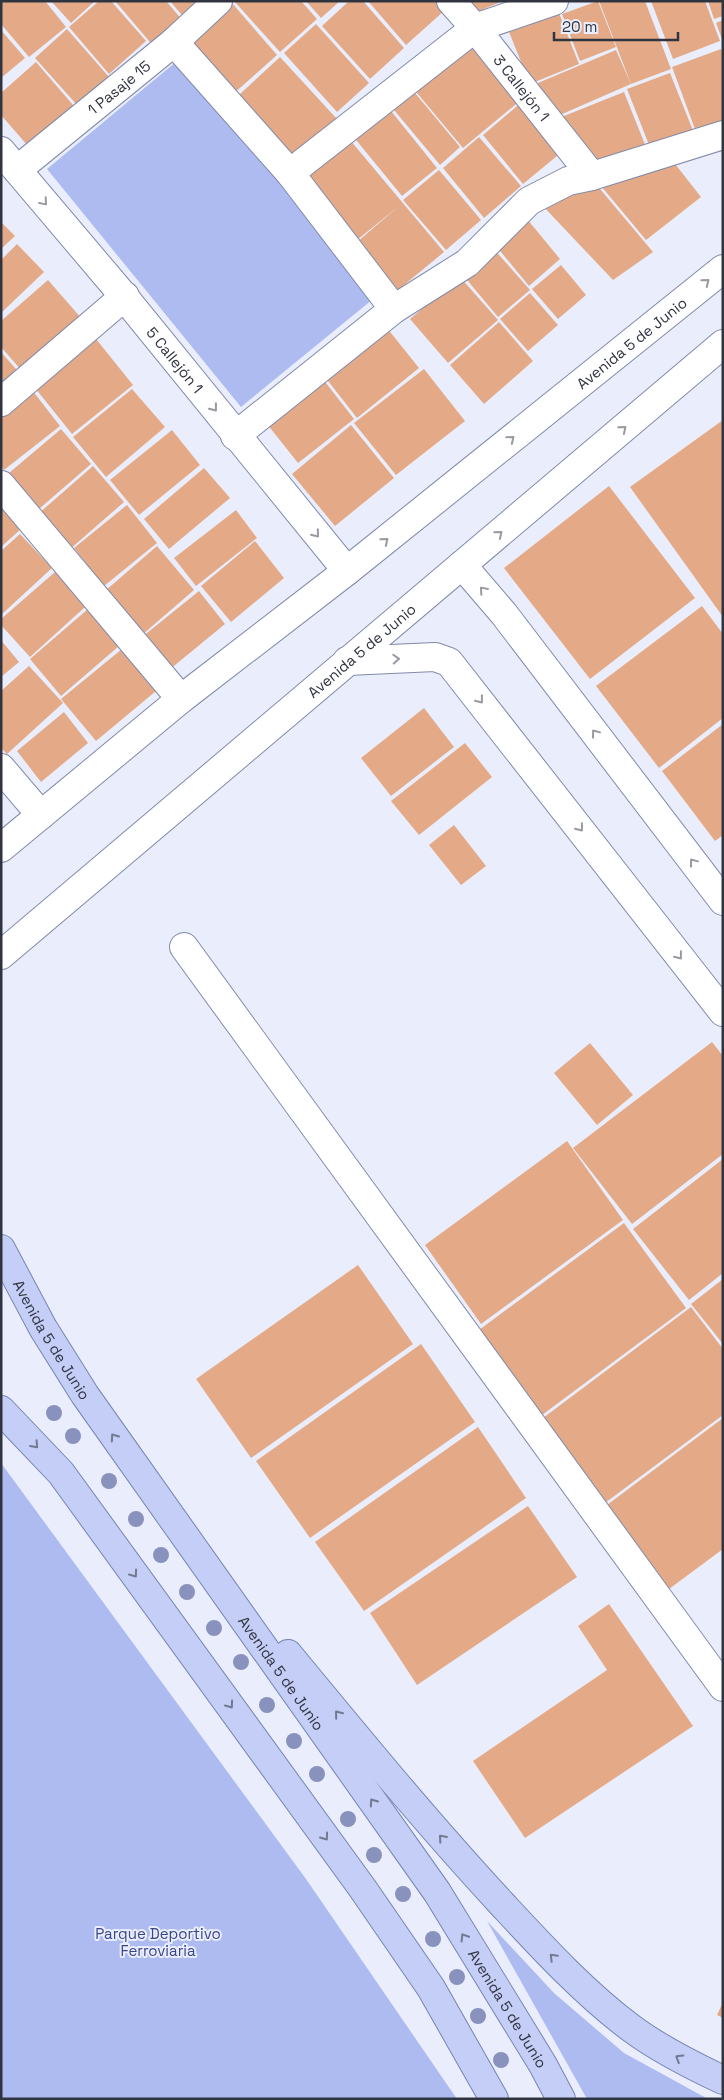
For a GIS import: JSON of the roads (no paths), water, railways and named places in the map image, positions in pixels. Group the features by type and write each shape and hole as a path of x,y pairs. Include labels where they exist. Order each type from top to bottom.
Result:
{"main road":[{"name":"Avenida 5 de Junio","path":"1,1249 43,1328 85,1395 436,1892 543,2065 561,2099"},
{"path":"1,1410 61,1473 363,1889 431,1988 494,2099"},
{"path":"142,1477 388,1775 525,1929 631,2028 688,2064 723,2080"}],"street":[{"name":"1 Pasaje 15","path":"9,161 174,42 218,1"},
{"name":"3 Callejón 1","path":"451,1 475,28 592,176"},
{"path":"290,173 475,28 554,1"},
{"path":"174,42 290,173 394,309"},
{"path":"236,436 394,309 467,263 529,200 568,181 592,176 723,135"},
{"name":"5 Callejón 1","path":"9,161 125,296 236,436 347,571"},
{"name":"Avenida 5 de Junio","path":"1,848 181,699 347,571 723,269"},
{"path":"1,402 125,296"},
{"name":"Avenida 5 de Junio","path":"1,955 723,344"},
{"path":"1,485 181,699"},
{"path":"462,565 504,614 723,901"},
{"path":"347,661 435,657 449,662 723,1012"},
{"path":"1,768 41,815"},
{"path":"184,948 723,1687"}],"park label":[{"name":"Parque Deportivo Ferroviaria","path":"158,1942"}]}
